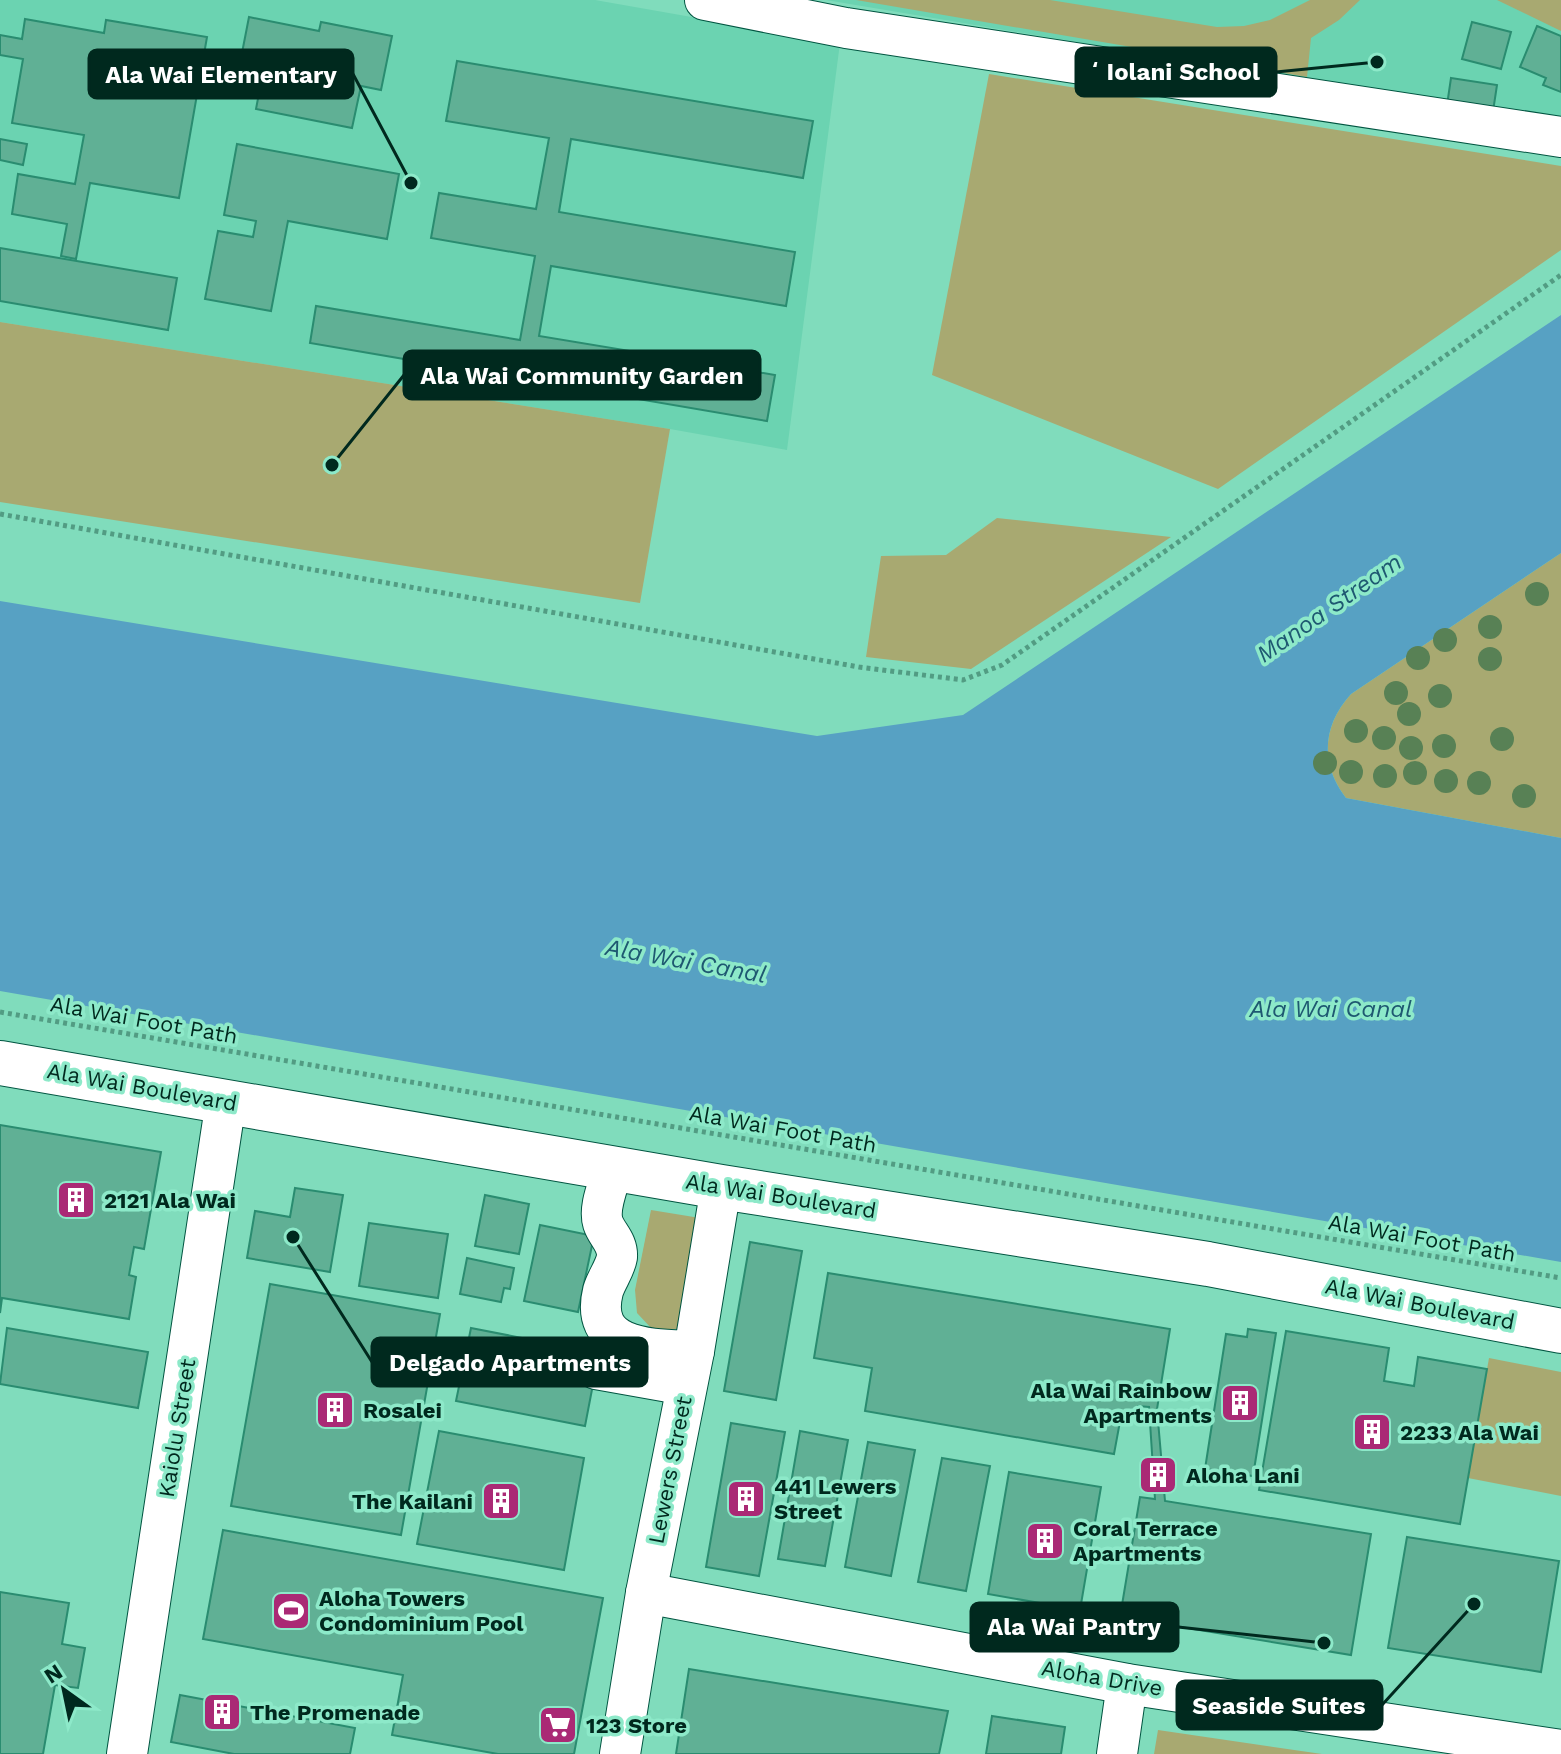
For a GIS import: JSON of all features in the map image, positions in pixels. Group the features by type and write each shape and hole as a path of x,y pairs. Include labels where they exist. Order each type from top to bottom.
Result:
{"main road":[{"name":"Ala Wai Boulevard","path":"0,1063 721,1187 1208,1264 1561,1331"}],"street":[{"path":"705,0 846,28 1561,137"},
{"name":"Kaiolu Street","path":"127,1754 226,1101"},
{"path":"613,1168 602,1218 616,1245 617,1258 603,1291 605,1323 622,1342 690,1368"},
{"name":"Lewers Street","path":"620,1754 646,1593 721,1187"},
{"path":"596,1369 690,1368"},
{"name":"Aloha Drive","path":"646,1593 1127,1684 1561,1750"},
{"path":"1117,1754 1127,1684"}],"path":[{"path":"0,514 859,667 963,680 1002,665 1561,275"},
{"name":"Ala Wai Foot Path","path":"0,1012 1561,1278"}],"shaded area":[{"path":"0,0 595,0 840,43 787,450 0,322"},
{"path":"826,0 1561,0 1561,123"},
{"path":"856,0 1050,0 1217,27 1244,26 1270,20 1310,0 1360,0 1339,20 1311,38 1307,77"},
{"path":"1497,0 1561,0 1561,31"},
{"path":"989,74 1561,166 1561,250 1218,489 932,375"},
{"path":"0,322 670,429 640,603 0,502"},
{"path":"997,518 1171,537 971,669 866,657 881,556 946,555"},
{"path":"1561,553 1561,838 1346,798 1332,772 1328,745 1334,719 1351,694"},
{"path":"651,1210 700,1218 683,1329 652,1329 637,1313 635,1290"},
{"path":"1489,1358 1561,1372 1561,1496 1468,1478"},
{"path":"1158,1730 1322,1754 1154,1754"}],"water":[{"name":"Ala Wai Canal","path":"1561,315 1561,553 1351,694 1334,719 1328,745 1332,772 1346,798 1561,838 1561,1262 0,991 0,601 817,736 963,715"}],"building":[{"path":"249,17 319,31 321,22 392,36 381,90 361,86 352,128 256,109 265,62 241,58"},
{"path":"25,19 104,33 106,20 207,37 179,198 90,183 76,259 61,256 67,224 12,214 18,174 75,184 84,135 12,123 23,59 0,55 0,35 22,39"},
{"path":"1472,22 1511,32 1501,69 1462,59"},
{"path":"1537,26 1561,36 1561,92 1543,85 1546,78 1520,67"},
{"path":"457,61 813,121 803,178 571,139 559,212 795,252 786,306 551,266 539,336 775,375 767,421 310,343 316,306 520,340 535,256 431,238 439,193 536,209 549,138 446,121"},
{"path":"1451,78 1497,85 1492,118 1446,112"},
{"path":"0,139 27,144 23,165 0,160"},
{"path":"237,144 399,174 387,239 288,221 271,311 205,299 218,231 253,237 256,221 224,215"},
{"path":"0,248 177,278 168,330 0,301"},
{"name":"2121 Ala Wai","path":"0,1125 161,1152 144,1249 134,1247 129,1275 136,1277 129,1319 2,1298 0,1313"},
{"path":"295,1188 343,1195 330,1272 247,1258 255,1211 290,1217"},
{"path":"485,1195 529,1204 519,1254 475,1246"},
{"path":"369,1223 448,1234 438,1298 359,1286"},
{"path":"540,1225 594,1236 578,1312 524,1301"},
{"path":"750,1242 802,1251 776,1400 724,1391"},
{"path":"467,1258 514,1268 510,1289 504,1288 501,1302 460,1294"},
{"name":"Aloha Lani","path":"828,1273 1170,1329 1157,1409 1165,1501 1371,1534 1351,1655 1120,1617 1140,1497 1155,1499 1149,1407 1138,1406 1136,1419 1121,1416 1114,1454 865,1411 872,1368 814,1358"},
{"name":"Rosalei","path":"270,1284 440,1314 401,1535 231,1506"},
{"path":"7,1328 148,1352 138,1408 0,1384"},
{"path":"471,1328 599,1353 585,1426 456,1401"},
{"name":"Ala Wai Rainbow Apartments","path":"1248,1329 1276,1333 1253,1476 1205,1469 1226,1334 1247,1337"},
{"name":"2233 Ala Wai","path":"1286,1331 1389,1348 1384,1381 1414,1386 1418,1357 1487,1369 1460,1524 1259,1490"},
{"name":"441 Lewers Street","path":"731,1423 785,1432 759,1576 706,1567"},
{"name":"The Kailani","path":"439,1431 584,1458 564,1570 417,1544"},
{"path":"800,1431 848,1440 825,1566 778,1559"},
{"path":"868,1442 915,1450 891,1576 845,1567"},
{"path":"942,1458 990,1466 966,1591 918,1582"},
{"name":"Coral Terrace Apartments","path":"1009,1472 1101,1487 1080,1610 988,1594"},
{"path":"223,1530 603,1598 574,1754 498,1754 392,1735 403,1675 203,1639"},
{"path":"1407,1537 1559,1561 1541,1672 1388,1648"},
{"path":"0,1592 69,1603 62,1644 85,1648 78,1688 55,1685 43,1754 0,1754"},
{"path":"689,1669 948,1711 939,1754 676,1754"},
{"name":"The Promenade","path":"180,1695 355,1728 350,1754 234,1754 171,1742"},
{"path":"992,1716 1065,1727 1061,1754 986,1754"}],"place":[{"name":"ʻIolani School","path":"1377,62"},
{"name":"Ala Wai Elementary","path":"411,183"},
{"name":"Ala Wai Community Garden","path":"332,465"},
{"name":"2121 Ala Wai","path":"76,1200"},
{"name":"Delgado Apartments","path":"293,1237"},
{"name":"Ala Wai Rainbow Apartments","path":"1240,1403"},
{"name":"Rosalei","path":"335,1410"},
{"name":"2233 Ala Wai","path":"1372,1432"},
{"name":"Aloha Lani","path":"1158,1475"},
{"name":"441 Lewers Street","path":"746,1499"},
{"name":"The Kailani","path":"501,1501"},
{"name":"Coral Terrace Apartments","path":"1045,1541"},
{"name":"Seaside Suites","path":"1474,1604"},
{"name":"Aloha Towers Condominium Pool","path":"291,1611"},
{"name":"Ala Wai Pantry","path":"1324,1643"},
{"name":"The Promenade","path":"222,1712"},
{"name":"123 Store","path":"558,1725"}],"water label":[{"name":"Manoa Stream","path":"1329,608"}]}
